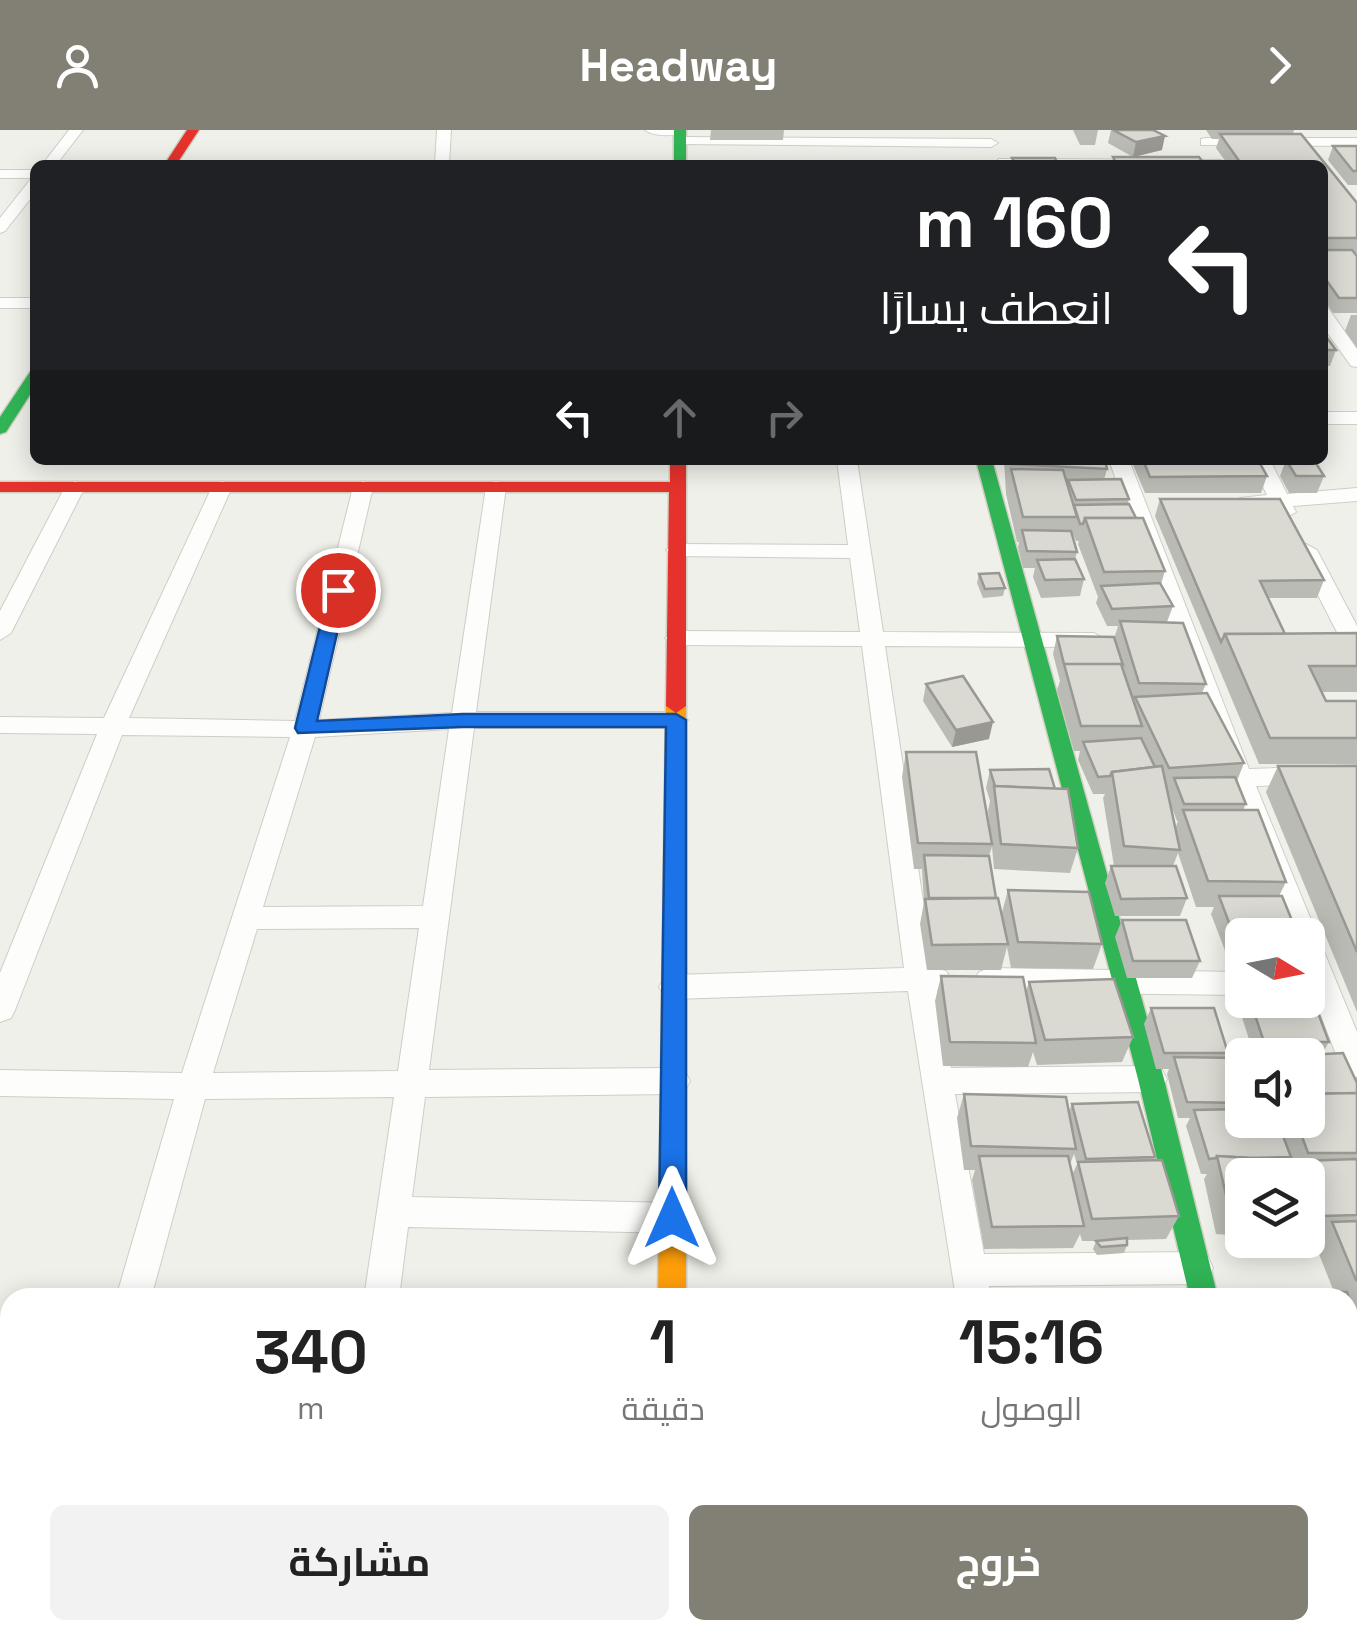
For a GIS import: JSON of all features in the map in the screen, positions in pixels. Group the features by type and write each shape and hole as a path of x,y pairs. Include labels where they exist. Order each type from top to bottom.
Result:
{"street":[{"path":"53,160 76,130"},
{"path":"173,160 193,130"},
{"path":"442,160 444,130"},
{"path":"652,130 680,142 896,142 988,136 997,160"},
{"path":"1202,136 1357,142"},
{"path":"1202,136 1218,160"},
{"path":"0,174 30,174"},
{"path":"0,228 30,189"},
{"path":"0,303 30,303"},
{"path":"1328,322 1357,362"},
{"path":"0,429 30,383"},
{"path":"1328,418 1356,418 1357,442"},
{"path":"672,1288 678,465"},
{"path":"847,465 920,978 972,1284 1200,1283 1151,1079 985,465"},
{"path":"1123,465 1144,504 1176,640 1240,778 1296,918"},
{"path":"1263,465 1357,648"},
{"path":"0,487 678,487"},
{"path":"0,633 75,487"},
{"path":"0,1010 113,726 222,487"},
{"path":"136,1288 193,1086 305,728 362,487"},
{"path":"382,1288 496,487"},
{"path":"1226,502 1347,498 1357,494"},
{"path":"677,550 860,552"},
{"path":"677,638 1109,640"},
{"path":"0,725 305,728 463,720 676,720"},
{"path":"1240,778 1357,774"},
{"path":"246,918 436,917"},
{"path":"674,988 920,978 1225,984"},
{"path":"1325,1005 1357,1070"},
{"path":"938,1081 1151,1079"},
{"path":"0,1083 193,1086 414,1081 674,1082"},
{"path":"394,1212 672,1218"}],"building":[{"path":"1113,130 1153,130 1165,136 1136,142"},
{"path":"1220,134 1301,134 1322,160 1238,160"},
{"path":"1333,146 1357,146 1357,171 1353,171"},
{"path":"1113,157 1201,160 1114,160"},
{"path":"1012,158 1056,160 1013,160"},
{"path":"1328,167 1357,203 1357,238 1328,238"},
{"path":"1328,250 1352,250 1357,256 1357,298 1339,298 1328,282"},
{"path":"1030,465 1106,465 1107,469"},
{"path":"1145,465 1261,465 1267,476 1150,477"},
{"path":"1289,465 1317,465 1324,476 1296,476"},
{"path":"1011,469 1063,470 1077,517 1023,517"},
{"path":"1121,479 1129,499 1076,500 1068,480"},
{"path":"1160,499 1280,499 1324,580 1260,581 1285,634 1225,634 1221,642"},
{"path":"1129,504 1136,518 1085,518 1083,524 1074,505"},
{"path":"1085,518 1143,518 1165,571 1104,572"},
{"path":"1022,530 1071,531 1077,552 1027,551"},
{"path":"1075,559 1084,579 1045,580 1037,560"},
{"path":"999,573 1005,588 985,589 979,574"},
{"path":"1160,583 1173,606 1112,609 1101,586"},
{"path":"1120,621 1183,623 1206,684 1139,683"},
{"path":"1357,633 1357,666 1309,666 1326,701 1357,701 1357,738 1270,738 1225,634"},
{"path":"1057,636 1114,637 1123,665 1064,664"},
{"path":"1064,664 1121,664 1142,726 1081,726"},
{"path":"963,676 993,722 956,730 926,684"},
{"path":"1207,693 1244,763 1169,768 1135,697"},
{"path":"1141,738 1155,767 1098,777 1083,742"},
{"path":"906,752 976,752 992,844 918,843"},
{"path":"1162,766 1180,850 1124,846 1112,772"},
{"path":"1278,766 1357,766 1357,952"},
{"path":"1049,769 1055,789 995,786 990,770"},
{"path":"1235,777 1246,804 1184,804 1174,778"},
{"path":"994,786 1068,789 1078,848 1001,844"},
{"path":"1183,810 1258,810 1286,882 1208,881"},
{"path":"924,855 989,856 996,898 929,898"},
{"path":"1111,866 1176,866 1187,898 1121,899"},
{"path":"1008,890 1089,892 1102,944 1018,942"},
{"path":"1219,896 1282,896 1291,918 1227,918"},
{"path":"998,898 1008,944 932,945 925,899"},
{"path":"1122,920 1186,920 1200,961 1133,961"},
{"path":"941,976 1023,977 1036,1043 950,1042"},
{"path":"1114,979 1133,1037 1045,1040 1029,982"},
{"path":"1151,1008 1214,1008 1225,1053 1164,1053"},
{"path":"1256,1018 1320,1018 1329,1042 1325,1038 1263,1038"},
{"path":"1343,1053 1357,1083 1357,1093 1325,1094 1325,1054"},
{"path":"1174,1057 1225,1058 1225,1103 1187,1102"},
{"path":"1357,1093 1357,1153 1308,1153 1303,1138 1325,1138 1325,1094"},
{"path":"964,1094 1066,1097 1076,1149 971,1146"},
{"path":"1138,1102 1155,1157 1086,1159 1072,1104"},
{"path":"1225,1109 1225,1138 1284,1138 1291,1157 1209,1159 1194,1110"},
{"path":"979,1156 1068,1156 1084,1226 992,1227"},
{"path":"1217,1156 1251,1158 1225,1158 1225,1190"},
{"path":"1357,1159 1357,1215 1325,1216 1325,1160"},
{"path":"1162,1160 1179,1216 1092,1219 1078,1162"},
{"path":"1357,1221 1357,1280 1356,1280 1332,1222"},
{"path":"1127,1238 1127,1245 1101,1247 1096,1241"}],"traffic: fast":[{"path":"680,130 680,160"},
{"path":"0,429 30,383"},
{"path":"985,465 1151,1079 1202,1288"}],"traffic: slow":[{"path":"672,1288 676,706"}],"traffic: jam":[{"path":"173,160 193,130"},
{"path":"676,706 678,465"},
{"path":"0,487 678,487"}],"route":[{"path":"338,590 305,728 463,720 676,720 672,1218"}]}
